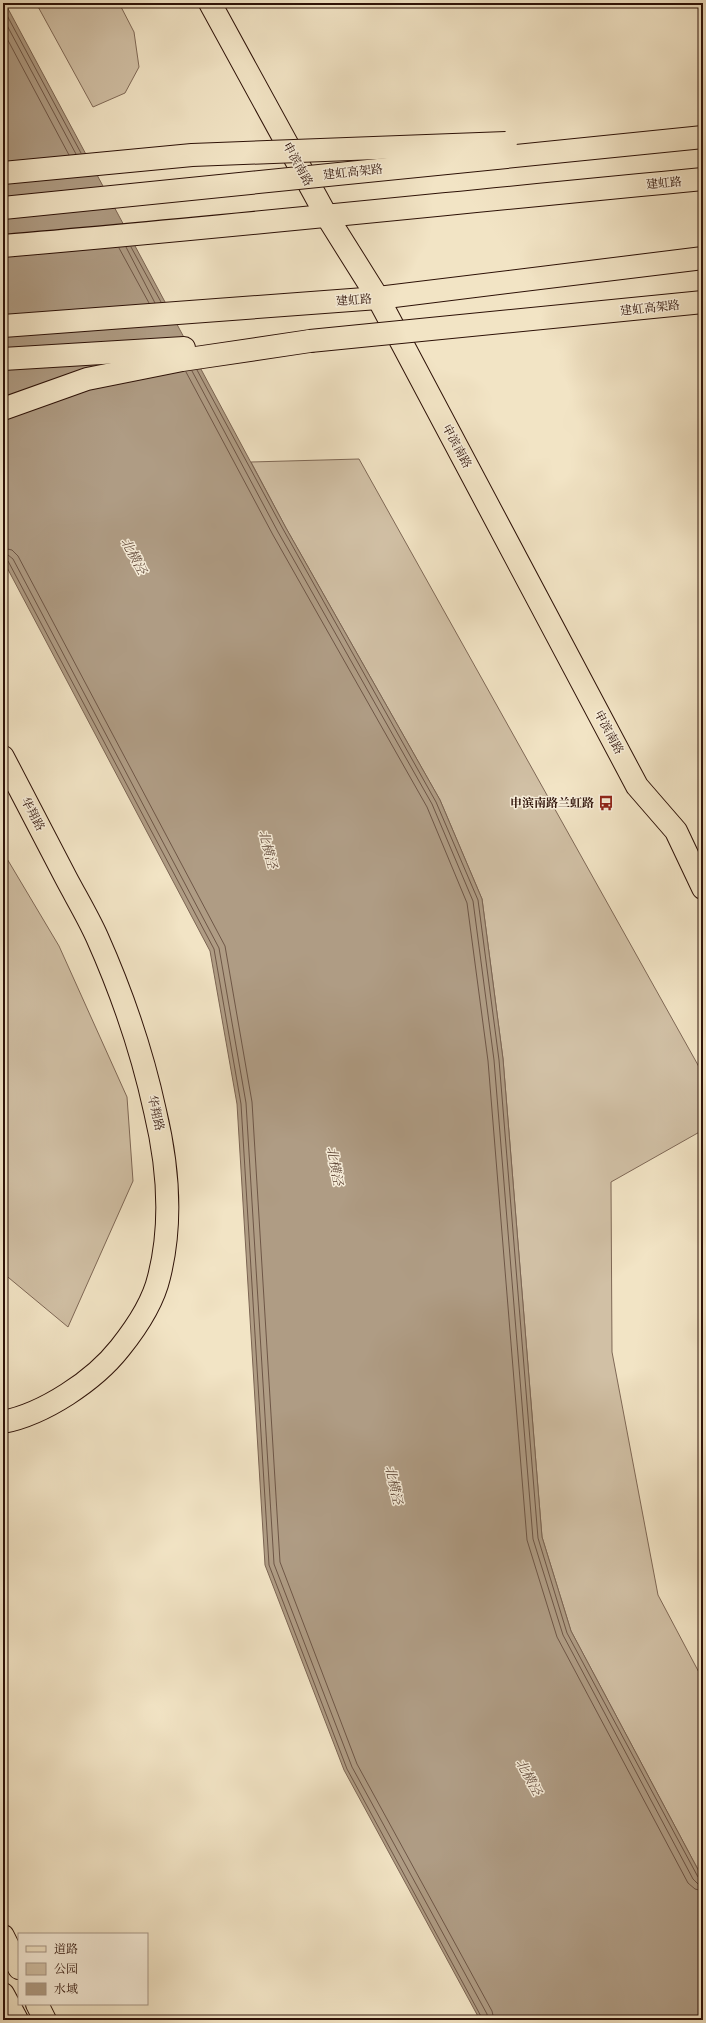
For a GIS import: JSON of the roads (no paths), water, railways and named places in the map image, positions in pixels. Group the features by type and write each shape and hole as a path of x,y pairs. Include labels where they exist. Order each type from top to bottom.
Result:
{"main road":[{"name":"申滨南路","path":"210,3 326,215 378,298 637,786 676,831 703,888"},
{"path":"3,173 192,155 703,136"},
{"name":"建虹高架路","path":"3,208 703,136"},
{"name":"建虹路","path":"3,246 703,180"},
{"name":"建虹路","path":"3,326 378,298 703,258"},
{"name":"建虹高架路","path":"310,341 703,302"},
{"path":"3,358 310,341"},
{"path":"3,409 87,379 182,360 310,341"},
{"name":"华翔路","path":"3,757 97,936 124,1002 145,1063 161,1136 168,1191 166,1238 159,1279 138,1325 108,1364 67,1395 19,1419 3,1422"},
{"path":"3,1936 18,1966"},
{"path":"3,1994 17,2020"},
{"path":"37,2005 44,2020"}],"water":[{"name":"北横泾","path":"3,3 5,3 286,528 440,800 482,899 503,1059 542,1537 571,1631 703,1879 703,2020 480,2020 344,1770 265,1565 237,1104 210,951 3,560"}],"place":[{"name":"申滨南路兰虹路","path":"606,803"}]}
